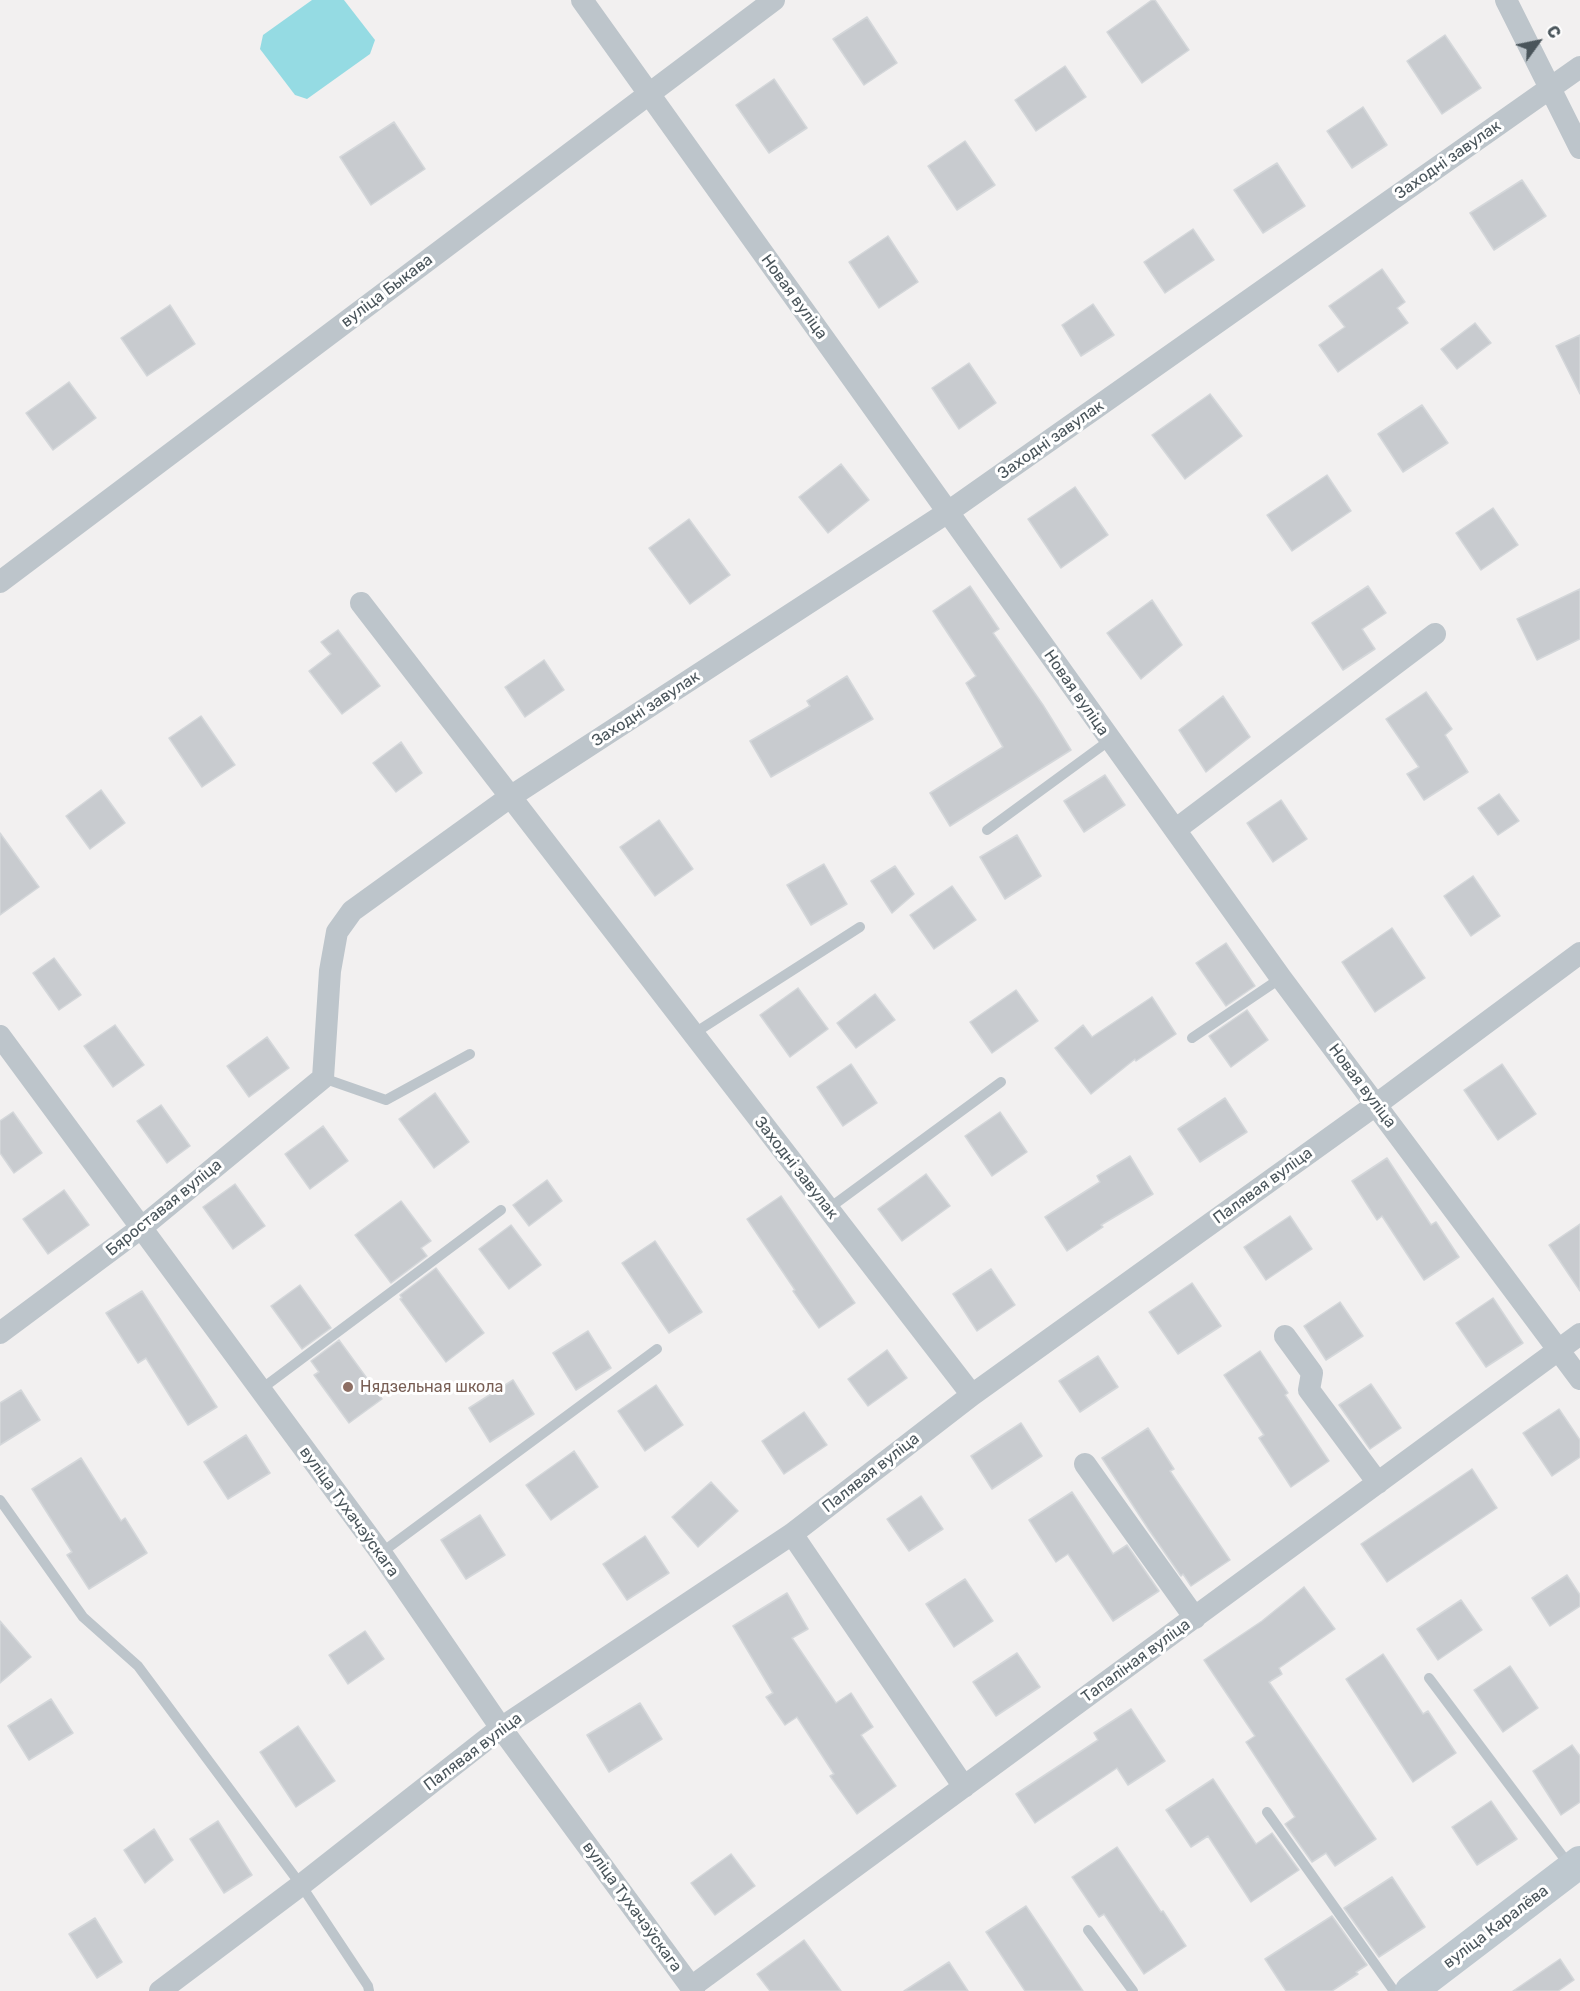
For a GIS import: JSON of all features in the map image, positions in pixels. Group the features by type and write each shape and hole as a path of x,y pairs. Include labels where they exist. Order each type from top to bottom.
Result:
{"main road":[{"name":"вуліца Каралёва","path":"1411,1991 1576,1865"}],"street":[{"name":"Новая вуліца","path":"582,0 1281,978 1580,1379"},
{"name":"вуліца Быкава","path":"0,582 774,0"},
{"path":"1506,0 1580,148"},
{"name":"Заходні завулак","path":"324,1078 330,971 337,932 352,911 510,797 948,512 1580,67"},
{"name":"Заходні завулак","path":"361,603 972,1395"},
{"path":"1175,830 1435,634"},
{"name":"Палявая вуліца","path":"160,1991 301,1886 501,1728 792,1534 972,1395 1377,1104 1580,952"},
{"name":"вуліца Тухачэўскага","path":"0,1036 381,1553 501,1728 692,1989"},
{"name":"Бяроставая вуліца","path":"0,1334 141,1228 324,1078"},
{"name":"Тапаліная вуліца","path":"692,1989 1580,1334"},
{"path":"1285,1336 1312,1373 1309,1390 1378,1483"},
{"path":"1085,1464 1195,1618"},
{"path":"792,1534 964,1787"}],"lane":[{"path":"987,830 1110,740"},
{"path":"693,1034 860,927"},
{"path":"1192,1038 1281,978"},
{"path":"324,1078 386,1100 470,1054"},
{"path":"828,1209 1001,1082"},
{"path":"260,1389 501,1210"},
{"path":"381,1553 657,1349"},
{"path":"0,1500 83,1617 138,1666 301,1886 368,1986 369,1991"},
{"path":"1429,1678 1576,1865"},
{"path":"1266,1812 1394,1991"},
{"path":"1088,1930 1133,1991"}],"water":[{"path":"312,0 344,0 375,40 370,54 307,99 295,95 260,49 263,35"}],"building":[{"path":"1155,0 1189,50 1142,83 1107,32"},
{"path":"867,17 897,63 864,85 833,39"},
{"path":"1445,35 1481,88 1442,114 1407,61"},
{"path":"1065,66 1086,97 1036,131 1015,100"},
{"path":"774,79 807,128 769,153 736,105"},
{"path":"1363,107 1387,145 1352,168 1327,131"},
{"path":"394,122 425,169 371,205 340,157"},
{"path":"965,141 995,185 957,210 928,166"},
{"path":"1277,163 1305,206 1263,233 1234,190"},
{"path":"1522,180 1546,216 1494,250 1470,213"},
{"path":"1193,229 1214,260 1165,293 1144,262"},
{"path":"888,236 918,282 879,308 849,262"},
{"path":"1382,269 1405,302 1397,308 1408,323 1338,372 1319,345 1345,327 1329,306"},
{"path":"1093,304 1114,335 1081,356 1062,325"},
{"path":"170,305 195,344 147,376 121,338"},
{"path":"1475,323 1491,343 1457,369 1441,349"},
{"path":"1580,335 1580,394 1556,346"},
{"path":"969,363 996,403 959,429 932,388"},
{"path":"69,382 96,418 53,450 26,413"},
{"path":"1210,394 1242,436 1185,479 1152,435"},
{"path":"1422,405 1448,443 1403,472 1378,434"},
{"path":"841,464 869,500 828,533 799,497"},
{"path":"1327,475 1351,511 1292,551 1267,515"},
{"path":"1075,487 1108,535 1061,568 1028,519"},
{"path":"1493,508 1518,545 1481,570 1456,533"},
{"path":"689,519 730,575 690,604 649,548"},
{"path":"970,586 999,629 993,633 1071,750 950,826 930,793 1003,747 966,683 976,676 933,611"},
{"path":"1368,586 1386,613 1362,629 1375,649 1343,670 1312,623"},
{"path":"1580,589 1580,639 1537,660 1517,619"},
{"path":"1152,600 1182,645 1141,679 1107,633"},
{"path":"338,630 380,686 342,714 309,671 331,654 321,642"},
{"path":"544,660 564,690 525,717 505,687"},
{"path":"847,676 873,719 771,777 750,741 810,706 807,701"},
{"path":"1426,692 1452,729 1445,735 1468,772 1424,800 1407,774 1419,767 1386,719"},
{"path":"1223,696 1250,737 1206,772 1179,730"},
{"path":"201,716 235,765 202,787 169,738"},
{"path":"401,742 422,773 396,792 373,763"},
{"path":"1105,775 1125,805 1084,832 1064,801"},
{"path":"101,790 125,823 90,849 66,816"},
{"path":"1499,794 1519,821 1498,835 1478,808"},
{"path":"1281,800 1307,839 1273,862 1247,823"},
{"path":"659,820 693,869 655,896 620,847"},
{"path":"0,833 39,887 0,915"},
{"path":"1017,835 1041,876 1005,899 980,857"},
{"path":"824,864 847,904 811,925 787,885"},
{"path":"895,866 914,894 892,913 871,881"},
{"path":"1473,876 1500,916 1471,936 1444,896"},
{"path":"952,886 976,920 934,949 910,915"},
{"path":"1392,928 1425,978 1375,1012 1342,962"},
{"path":"1226,943 1255,986 1226,1006 1196,963"},
{"path":"54,958 81,995 59,1010 33,973"},
{"path":"798,988 828,1029 790,1057 760,1015"},
{"path":"1016,990 1038,1021 992,1053 970,1022"},
{"path":"875,994 895,1020 856,1048 837,1023"},
{"path":"1152,997 1176,1034 1136,1061 1135,1059 1091,1094 1055,1048 1083,1025 1092,1037"},
{"path":"1247,1010 1268,1040 1231,1067 1209,1036"},
{"path":"115,1025 144,1065 113,1087 84,1046"},
{"path":"267,1037 289,1068 249,1097 227,1066"},
{"path":"851,1064 877,1103 843,1126 817,1087"},
{"path":"1502,1064 1536,1114 1498,1140 1464,1090"},
{"path":"435,1093 469,1142 434,1168 399,1119"},
{"path":"1225,1098 1247,1132 1200,1162 1178,1129"},
{"path":"161,1105 190,1146 167,1163 137,1121"},
{"path":"13,1112 42,1153 14,1173 0,1153 0,1121"},
{"path":"1000,1112 1027,1152 992,1176 965,1136"},
{"path":"323,1126 348,1161 310,1189 285,1154"},
{"path":"1130,1156 1153,1194 1101,1225 1103,1227 1067,1251 1045,1217 1100,1182 1097,1176"},
{"path":"1387,1158 1431,1225 1436,1222 1459,1257 1424,1280 1382,1216 1377,1220 1352,1181"},
{"path":"926,1174 950,1206 902,1241 878,1209"},
{"path":"547,1180 562,1201 529,1226 513,1205"},
{"path":"235,1184 265,1226 233,1249 203,1207"},
{"path":"64,1190 89,1225 48,1254 23,1219"},
{"path":"781,1196 855,1303 819,1328 747,1219"},
{"path":"401,1201 431,1241 421,1248 427,1256 391,1283 355,1235"},
{"path":"1290,1216 1312,1249 1266,1280 1244,1247"},
{"path":"1580,1224 1580,1291 1549,1245"},
{"path":"511,1225 541,1265 509,1289 479,1249"},
{"path":"655,1241 702,1312 669,1333 622,1263"},
{"path":"436,1268 484,1333 446,1362 400,1299 402,1298 400,1295"},
{"path":"991,1269 1015,1305 977,1331 953,1294"},
{"path":"1192,1283 1221,1326 1178,1354 1149,1312"},
{"path":"300,1285 331,1328 302,1349 271,1306"},
{"path":"142,1291 217,1407 188,1425 146,1358 138,1363 106,1313"},
{"path":"1493,1298 1523,1343 1486,1367 1456,1323"},
{"path":"1340,1302 1363,1336 1326,1360 1304,1326"},
{"path":"588,1331 611,1368 576,1390 553,1353"},
{"name":"Нядзельная школа","path":"339,1340 382,1399 349,1423 314,1375 319,1372 311,1361"},
{"path":"887,1350 907,1378 868,1406 848,1379"},
{"path":"1260,1351 1288,1393 1285,1395 1329,1461 1291,1487 1259,1438 1264,1435 1224,1375"},
{"path":"1098,1356 1118,1387 1080,1412 1059,1381"},
{"path":"513,1380 534,1414 490,1442 469,1408"},
{"path":"1371,1384 1401,1428 1370,1449 1339,1405"},
{"path":"656,1385 683,1425 645,1451 618,1411"},
{"path":"21,1390 40,1420 0,1445 0,1403"},
{"path":"1559,1409 1580,1440 1580,1457 1552,1476 1523,1433"},
{"path":"804,1412 827,1445 784,1474 762,1441"},
{"path":"1021,1423 1042,1456 992,1489 971,1456"},
{"path":"1148,1428 1174,1469 1170,1471 1230,1560 1191,1586 1183,1574 1181,1576 1149,1530 1102,1458"},
{"path":"246,1435 270,1473 228,1499 204,1462"},
{"path":"574,1451 598,1487 551,1520 526,1485"},
{"path":"81,1458 121,1521 125,1518 147,1553 89,1589 67,1555 72,1552 32,1489"},
{"path":"1472,1469 1497,1508 1387,1582 1361,1544"},
{"path":"711,1482 738,1511 698,1547 672,1517"},
{"path":"1072,1492 1113,1554 1127,1545 1159,1591 1113,1621 1068,1554 1056,1562 1029,1520"},
{"path":"921,1496 943,1529 909,1551 887,1519"},
{"path":"480,1515 505,1555 466,1579 441,1540"},
{"path":"645,1536 669,1573 627,1600 603,1564"},
{"path":"1567,1575 1580,1595 1580,1606 1550,1626 1532,1598"},
{"path":"965,1579 993,1621 954,1647 926,1604"},
{"path":"1304,1587 1335,1629 1279,1668 1282,1674 1269,1682 1376,1839 1335,1866 1326,1853 1312,1862 1285,1824 1295,1817 1246,1742 1255,1736 1204,1660 1262,1621"},
{"path":"787,1593 808,1629 792,1638 836,1703 851,1693 873,1727 861,1735 896,1786 857,1814 830,1776 834,1774 797,1717 785,1725 766,1697 773,1693 733,1626"},
{"path":"1461,1600 1482,1630 1438,1660 1417,1629"},
{"path":"0,1621 31,1657 0,1683"},
{"path":"365,1631 384,1659 348,1684 329,1655"},
{"path":"1017,1653 1040,1687 996,1716 973,1682"},
{"path":"1383,1654 1423,1714 1428,1711 1456,1753 1413,1782 1346,1679"},
{"path":"1510,1666 1538,1708 1503,1732 1474,1690"},
{"path":"51,1699 73,1733 29,1760 8,1726"},
{"path":"640,1703 662,1739 609,1772 587,1735"},
{"path":"1131,1709 1165,1761 1128,1785 1117,1768 1035,1823 1016,1794 1098,1740 1094,1733"},
{"path":"298,1726 335,1781 296,1807 260,1752"},
{"path":"1572,1745 1580,1756 1580,1802 1561,1815 1533,1771"},
{"path":"1213,1779 1256,1844 1272,1833 1299,1870 1251,1902 1208,1836 1191,1847 1166,1810"},
{"path":"1491,1801 1517,1839 1477,1865 1452,1827"},
{"path":"218,1821 252,1875 224,1893 190,1839"},
{"path":"154,1829 173,1860 145,1883 124,1850"},
{"path":"1117,1847 1186,1946 1144,1974 1104,1914 1099,1917 1072,1877"},
{"path":"731,1854 755,1886 715,1915 691,1883"},
{"path":"1392,1877 1425,1927 1379,1957 1344,1908"},
{"path":"1026,1906 1083,1991 1025,1991 986,1932"},
{"path":"1332,1916 1367,1965 1356,1972 1358,1974 1332,1991 1286,1991 1265,1959"},
{"path":"95,1918 122,1962 97,1978 69,1934"},
{"path":"804,1940 841,1991 770,1991 757,1974"},
{"path":"1560,1959 1574,1980 1558,1991 1513,1991"},
{"path":"949,1962 968,1991 904,1991"}],"place":[{"name":"Нядзельная школа","path":"348,1387"}]}
